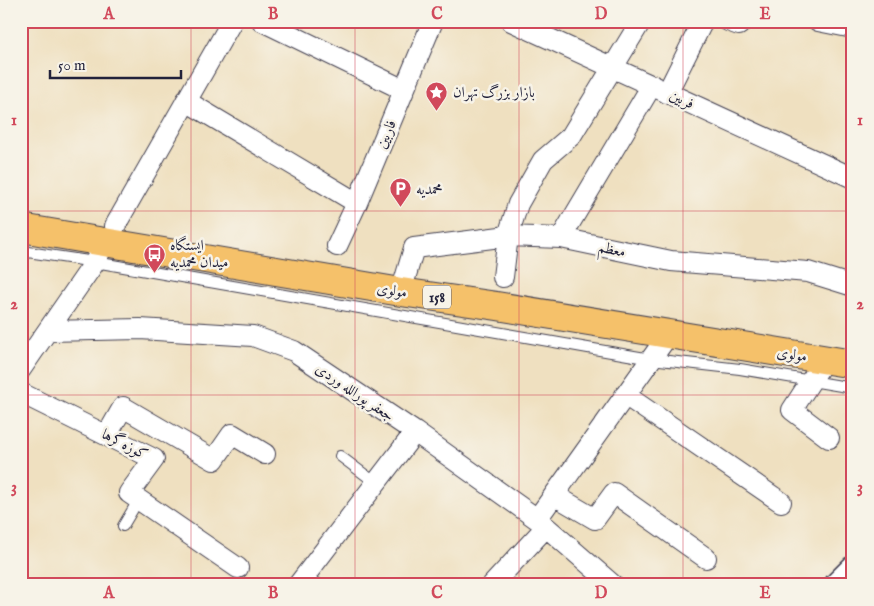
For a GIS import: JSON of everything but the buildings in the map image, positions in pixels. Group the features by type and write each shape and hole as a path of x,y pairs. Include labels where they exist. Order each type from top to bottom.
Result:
{"main road":[{"name":"مولوی","path":"21,228 401,292 668,334 818,370 853,364"}],"street":[{"path":"21,369 105,243 232,21"},
{"path":"262,21 404,90"},
{"name":"فاربین","path":"336,246 357,203 433,21"},
{"name":"فربین","path":"511,21 853,178"},
{"path":"503,277 508,236 518,204 543,160 571,136 641,21"},
{"path":"561,238 703,21"},
{"path":"728,21 739,25 741,21"},
{"path":"826,22 853,28"},
{"path":"186,101 357,203"},
{"name":"معظم","path":"401,292 414,248 508,236 561,238 671,261 808,272 853,286"},
{"name":"جعفر پورالله وردی","path":"48,331 140,329 253,336 294,351 415,432 541,523 613,585"},
{"path":"492,585 541,523 554,494 668,334"},
{"path":"818,370 792,410 829,438"},
{"name":"کوزه‌گرها","path":"21,393 154,459 129,493 139,500"},
{"path":"625,395 781,502"},
{"path":"107,435 123,407 214,460 232,434 265,454"},
{"path":"307,581 376,483 415,432"},
{"path":"554,494 595,520 614,493 706,558"},
{"path":"139,500 238,568"},
{"path":"838,585 853,569"}],"lane":[{"path":"21,251 105,243 651,359 740,369 818,370 853,388"},
{"path":"340,456 376,483"},
{"path":"123,526 139,500"}],"place":[{"name":"بازار بزرگ تهران","path":"437,111"},
{"name":"محمدیه","path":"400,208"},
{"name":"ایستگاه میدان محمدیه","path":"154,273"}]}
